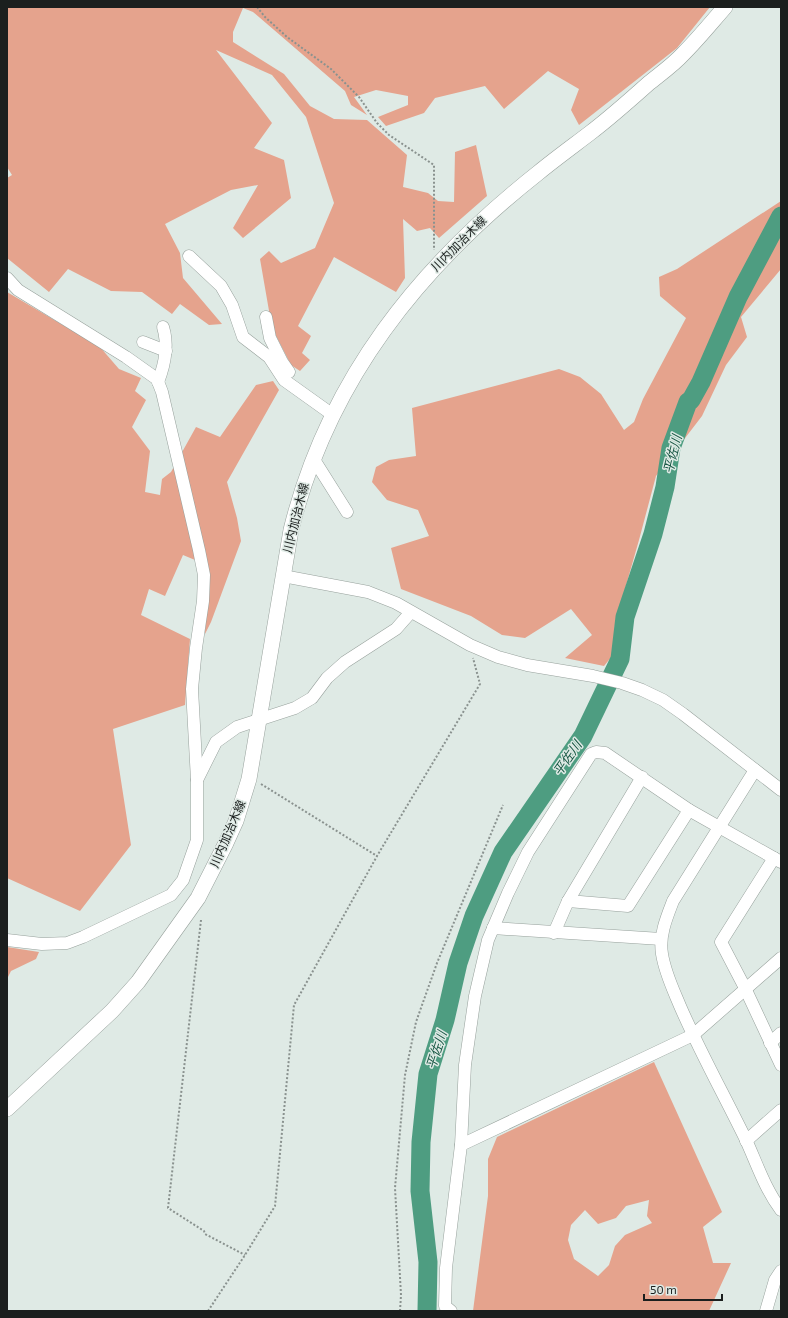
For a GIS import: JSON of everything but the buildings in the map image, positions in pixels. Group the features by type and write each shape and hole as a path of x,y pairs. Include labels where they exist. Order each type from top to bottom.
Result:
{"main road":[{"name":"川内加治木線","path":"7,1109 112,1011 138,982 198,898 233,826 249,779 291,530 298,502 313,458 332,415 383,331 402,305 468,232 537,173 592,132 683,54 725,7"}],"street":[{"path":"189,256 221,286 232,305 244,337 269,357 284,380 332,415"},
{"path":"7,278 18,290 126,357 157,379 162,392 204,575 203,602 192,689 197,780 197,840 183,880 171,895 83,937 67,943 42,944 7,940"},
{"path":"266,317 270,338 282,362 305,396"},
{"path":"158,382 163,369 166,351 163,327"},
{"path":"143,342 166,351"},
{"path":"313,458 347,512"},
{"path":"283,576 368,592 396,604 470,645 498,657 514,662 593,676 622,683 642,690 663,700 781,790"},
{"path":"197,780 216,742 237,727 295,708 312,698 327,678 345,662 396,629 412,612"},
{"path":"452,1311 445,1306 446,1268 461,1145 465,1065 475,996 488,940 508,893 528,852 591,754 596,752 605,753 689,810 778,860 721,942 745,988 781,1064"},
{"path":"755,770 673,902 661,939 665,969 693,1035 746,1141 771,1198 781,1210"},
{"path":"554,933 568,901 642,777"},
{"path":"568,901 628,906 689,810"},
{"path":"493,928 661,939"},
{"path":"461,1145 693,1035 781,958"},
{"path":"770,1043 781,1033"},
{"path":"746,1141 781,1110"},
{"path":"766,1311 775,1280 781,1272"}],"path":[{"path":"257,7 265,17 287,37 331,69 358,97 388,135 434,165 434,251 438,264"},
{"path":"208,1311 275,1206 294,1006 377,856 480,684 470,645"},
{"path":"249,779 266,787 377,856"},
{"path":"400,1311 401,1295 394,1188 405,1074 416,1022 437,963 503,805"},
{"path":"201,920 168,1208 204,1231 205,1234 245,1255"}],"shaded area":[{"path":"7,7 710,7 677,48 579,125 571,110 579,89 548,71 504,109 485,86 435,98 424,113 386,126 378,117 408,105 408,96 376,90 354,97 367,115 351,105 345,91 253,12 243,8 233,32 233,42 284,74 310,106 334,119 367,120 407,155 403,187 428,193 438,201 454,202 455,152 476,145 487,196 439,238 430,228 417,231 403,219 405,278 396,292 334,257 298,326 311,336 302,353 310,360 300,371 291,365 272,328 260,259 269,251 281,263 315,248 334,203 306,117 272,75 216,50 272,123 254,148 284,160 291,198 243,238 233,228 258,185 231,190 165,224 180,253 183,278 222,324 209,325 180,304 172,314 142,292 111,291 68,269 49,292 7,258 7,178 12,175 7,167"},
{"path":"781,201 781,269 741,317 747,337 726,365 702,416 656,476 615,624 613,655 604,666 565,658 592,635 571,609 525,638 502,635 471,616 401,589 391,548 429,536 418,510 387,500 372,482 376,467 389,460 416,456 412,408 559,369 580,377 601,394 624,430 634,422 643,399 686,318 660,296 659,277 677,269"},
{"path":"7,292 100,347 119,369 141,378 135,391 146,400 132,427 150,451 145,492 160,495 162,479 171,472 196,427 220,437 256,385 273,381 279,390 227,482 237,518 241,541 211,622 205,634 207,565 183,555 165,596 149,589 141,615 190,639 185,705 113,729 131,845 80,911 7,878"},
{"path":"7,947 39,952 36,959 11,971 7,979"},
{"path":"654,1062 722,1212 703,1227 713,1263 731,1263 709,1311 473,1311 488,1196 488,1159 497,1137","holes":["649,1200 647,1216 652,1223 625,1235 615,1246 609,1265 598,1276 574,1259 568,1240 571,1225 585,1210 598,1224 616,1218 626,1206"]}],"waterway":[{"name":"平佐川","path":"427,1311 428,1262 420,1191 421,1142 428,1074 445,1020 458,963 474,916 503,852 583,736 620,659 625,617 653,534 665,487 671,448 688,402 691,400 701,382 738,297 781,216"}]}
